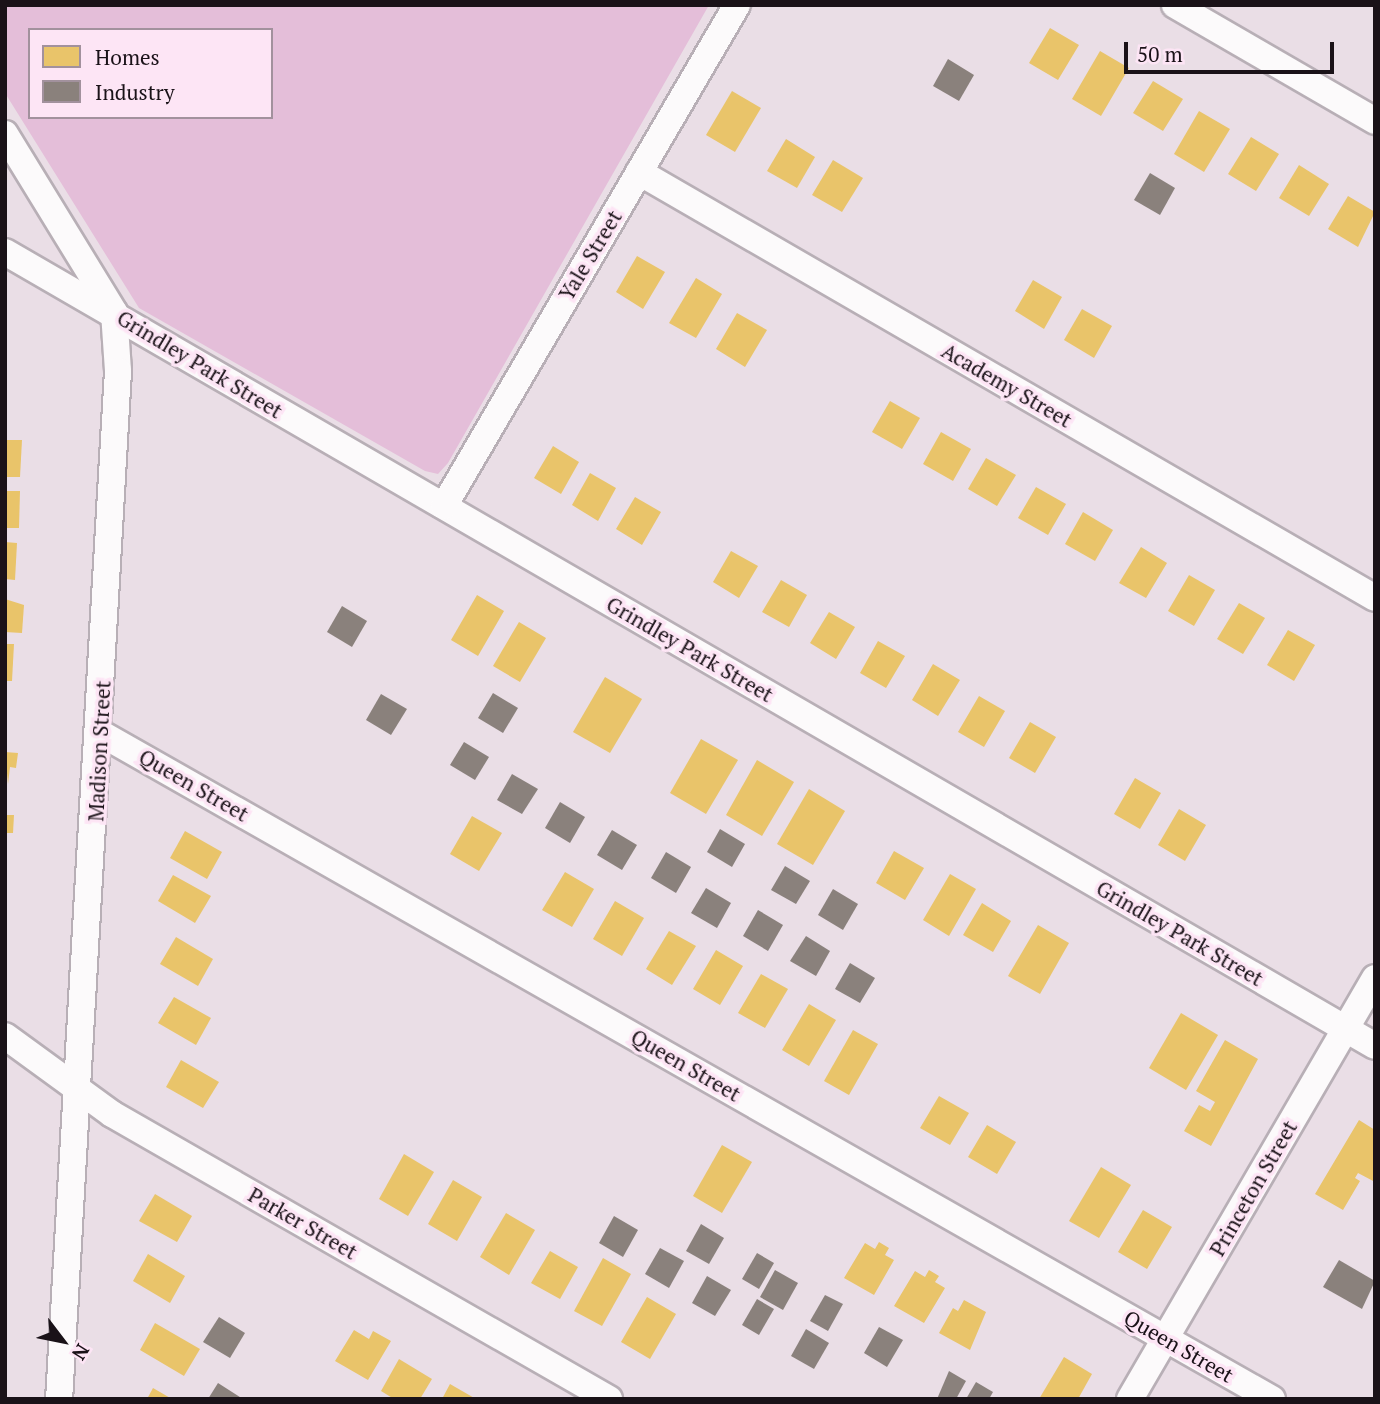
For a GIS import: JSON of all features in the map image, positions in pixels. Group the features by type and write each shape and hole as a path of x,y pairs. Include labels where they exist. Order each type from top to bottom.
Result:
{"street":[{"name":"Yale Street","path":"443,506 737,5"},
{"path":"1175,5 1375,121"},
{"name":"Madison Street","path":"5,134 114,312 118,394 59,1399"},
{"name":"Academy Street","path":"639,172 1375,598"},
{"name":"Grindley Park Street","path":"5,252 114,312 443,506 1375,1046"},
{"name":"Queen Street","path":"100,733 1272,1399"},
{"name":"Princeton Street","path":"1130,1399 1375,978"},
{"name":"Parker Street","path":"5,1036 78,1091 609,1399"}],"shaded area":[{"path":"5,5 709,5 448,463 438,474 425,471 139,308 5,93"}],"building: Homes":[{"path":"1050,28 1079,45 1058,80 1029,63"},
{"path":"1100,51 1129,68 1101,116 1072,99"},
{"path":"1153,81 1183,99 1163,131 1133,113"},
{"path":"732,91 761,108 735,152 706,135"},
{"path":"1199,111 1230,129 1204,172 1174,154"},
{"path":"1251,137 1279,154 1256,191 1228,174"},
{"path":"786,139 815,157 797,188 767,171"},
{"path":"833,160 863,178 842,212 812,195"},
{"path":"1299,165 1329,184 1309,216 1279,198"},
{"path":"1348,196 1375,212 1358,247 1328,229"},
{"path":"637,256 665,272 643,309 616,292"},
{"path":"696,278 722,294 696,338 669,323"},
{"path":"1033,280 1062,297 1044,329 1015,311"},
{"path":"1082,309 1112,326 1094,358 1064,340"},
{"path":"737,313 767,330 745,367 716,349"},
{"path":"890,401 920,418 902,449 872,432"},
{"path":"941,432 971,449 953,481 923,464"},
{"path":"5,440 22,440 20,477 5,477"},
{"path":"553,446 579,462 561,494 534,478"},
{"path":"986,458 1016,475 997,506 968,489"},
{"path":"590,473 616,488 598,521 572,505"},
{"path":"1036,487 1066,504 1048,535 1018,518"},
{"path":"5,491 20,491 19,528 5,528"},
{"path":"635,497 661,512 642,545 616,529"},
{"path":"1083,512 1113,530 1095,561 1065,544"},
{"path":"5,542 17,543 15,580 5,579"},
{"path":"1141,547 1167,563 1146,598 1119,583"},
{"path":"731,551 758,566 739,598 713,582"},
{"path":"1189,575 1215,590 1194,626 1168,611"},
{"path":"781,580 807,595 789,627 762,612"},
{"path":"477,595 504,611 478,656 451,640"},
{"path":"5,599 24,605 22,633 5,632"},
{"path":"1239,603 1265,618 1243,654 1217,639"},
{"path":"829,612 855,627 836,659 810,643"},
{"path":"519,622 546,638 520,682 493,666"},
{"path":"1288,630 1315,645 1294,681 1267,665"},
{"path":"878,641 905,656 886,688 860,673"},
{"path":"5,644 14,644 12,681 5,681"},
{"path":"933,664 960,680 938,716 912,700"},
{"path":"605,677 642,699 610,753 573,732"},
{"path":"979,696 1005,711 984,747 958,732"},
{"path":"1030,722 1056,737 1035,773 1009,758"},
{"path":"701,739 738,760 706,814 670,793"},
{"path":"5,752 18,753 16,768 10,767 8,784"},
{"path":"757,760 794,782 762,836 726,815"},
{"path":"1135,778 1161,793 1140,829 1114,814"},
{"path":"809,789 845,811 813,865 777,844"},
{"path":"1179,809 1206,825 1185,861 1158,845"},
{"path":"5,815 14,815 13,833 5,833"},
{"path":"472,816 502,833 479,871 450,854"},
{"path":"185,831 222,852 207,879 170,858"},
{"path":"894,851 924,868 905,900 876,883"},
{"path":"565,872 594,889 572,927 542,910"},
{"path":"950,874 976,889 949,936 923,920"},
{"path":"173,875 211,896 195,923 158,901"},
{"path":"615,901 644,918 622,956 593,939"},
{"path":"982,903 1011,921 993,952 963,935"},
{"path":"1038,925 1069,943 1040,994 1008,976"},
{"path":"669,931 696,946 672,985 646,969"},
{"path":"176,937 213,959 198,986 160,964"},
{"path":"716,950 743,966 720,1005 693,989"},
{"path":"761,974 788,989 765,1028 738,1013"},
{"path":"174,997 211,1018 196,1045 158,1023"},
{"path":"809,1004 836,1020 809,1066 782,1050"},
{"path":"1181,1013 1218,1035 1186,1090 1149,1068"},
{"path":"853,1030 878,1044 849,1095 824,1081"},
{"path":"1225,1040 1258,1059 1211,1146 1184,1131 1199,1105 1210,1111 1215,1102 1196,1091"},
{"path":"181,1060 219,1082 203,1108 166,1087"},
{"path":"939,1096 969,1113 950,1145 920,1128"},
{"path":"1359,1120 1375,1130 1375,1182 1358,1173 1355,1178 1360,1181 1343,1210 1315,1194"},
{"path":"987,1125 1016,1142 997,1174 968,1157"},
{"path":"722,1145 752,1162 722,1213 693,1196"},
{"path":"404,1154 434,1172 408,1216 379,1199"},
{"path":"1101,1167 1131,1185 1099,1238 1069,1221"},
{"path":"453,1180 482,1197 457,1241 428,1224"},
{"path":"155,1194 192,1216 177,1242 139,1221"},
{"path":"1143,1210 1172,1227 1147,1269 1118,1252"},
{"path":"506,1213 535,1230 509,1275 480,1257"},
{"path":"879,1242 889,1248 885,1255 894,1260 874,1295 844,1278 865,1243 875,1249"},
{"path":"550,1251 578,1267 560,1299 531,1283"},
{"path":"148,1254 185,1276 170,1303 133,1281"},
{"path":"603,1258 631,1274 602,1326 574,1311"},
{"path":"929,1270 939,1276 935,1282 945,1288 924,1323 894,1306 915,1271 925,1277"},
{"path":"647,1297 676,1314 650,1359 621,1342"},
{"path":"964,1300 986,1312 970,1350 939,1333 953,1308 958,1311"},
{"path":"155,1323 200,1349 184,1376 140,1350"},
{"path":"354,1330 369,1339 373,1331 391,1341 368,1380 335,1361"},
{"path":"1064,1357 1092,1374 1078,1399 1039,1399"},
{"path":"399,1359 432,1379 420,1399 394,1399 381,1391"},
{"path":"450,1384 476,1399 442,1399"},
{"path":"153,1388 172,1399 147,1399"}],"building: Industry":[{"path":"948,59 974,75 959,101 933,86"},
{"path":"1150,173 1175,188 1160,215 1134,200"},
{"path":"342,606 367,621 352,647 327,632"},
{"path":"493,693 518,708 503,733 478,718"},
{"path":"381,694 407,709 391,735 366,720"},
{"path":"464,742 489,757 475,780 450,765"},
{"path":"512,774 538,789 522,814 497,800"},
{"path":"560,802 585,817 570,843 545,828"},
{"path":"720,829 745,844 732,867 707,852"},
{"path":"612,830 637,845 622,870 597,855"},
{"path":"666,852 691,867 676,893 651,878"},
{"path":"785,866 810,881 796,904 771,890"},
{"path":"706,888 731,903 717,928 691,913"},
{"path":"833,889 858,904 843,930 818,915"},
{"path":"758,910 783,925 768,951 743,936"},
{"path":"806,936 830,951 816,976 790,961"},
{"path":"850,963 875,978 860,1003 835,989"},
{"path":"614,1216 638,1230 623,1257 599,1243"},
{"path":"701,1224 724,1238 709,1264 686,1251"},
{"path":"660,1248 684,1261 669,1288 645,1274"},
{"path":"757,1253 774,1263 759,1289 742,1279"},
{"path":"1339,1260 1375,1281 1362,1309 1323,1287"},
{"path":"775,1270 798,1283 783,1310 760,1297"},
{"path":"707,1276 731,1290 715,1316 692,1303"},
{"path":"825,1295 843,1304 828,1331 810,1321"},
{"path":"757,1299 774,1309 759,1335 742,1325"},
{"path":"219,1317 245,1333 230,1358 203,1342"},
{"path":"879,1327 903,1340 887,1367 864,1353"},
{"path":"806,1329 829,1343 814,1369 791,1356"},
{"path":"949,1371 966,1381 956,1399 937,1399"},
{"path":"976,1382 993,1392 989,1399 966,1399"},
{"path":"218,1383 243,1399 208,1399"}]}
